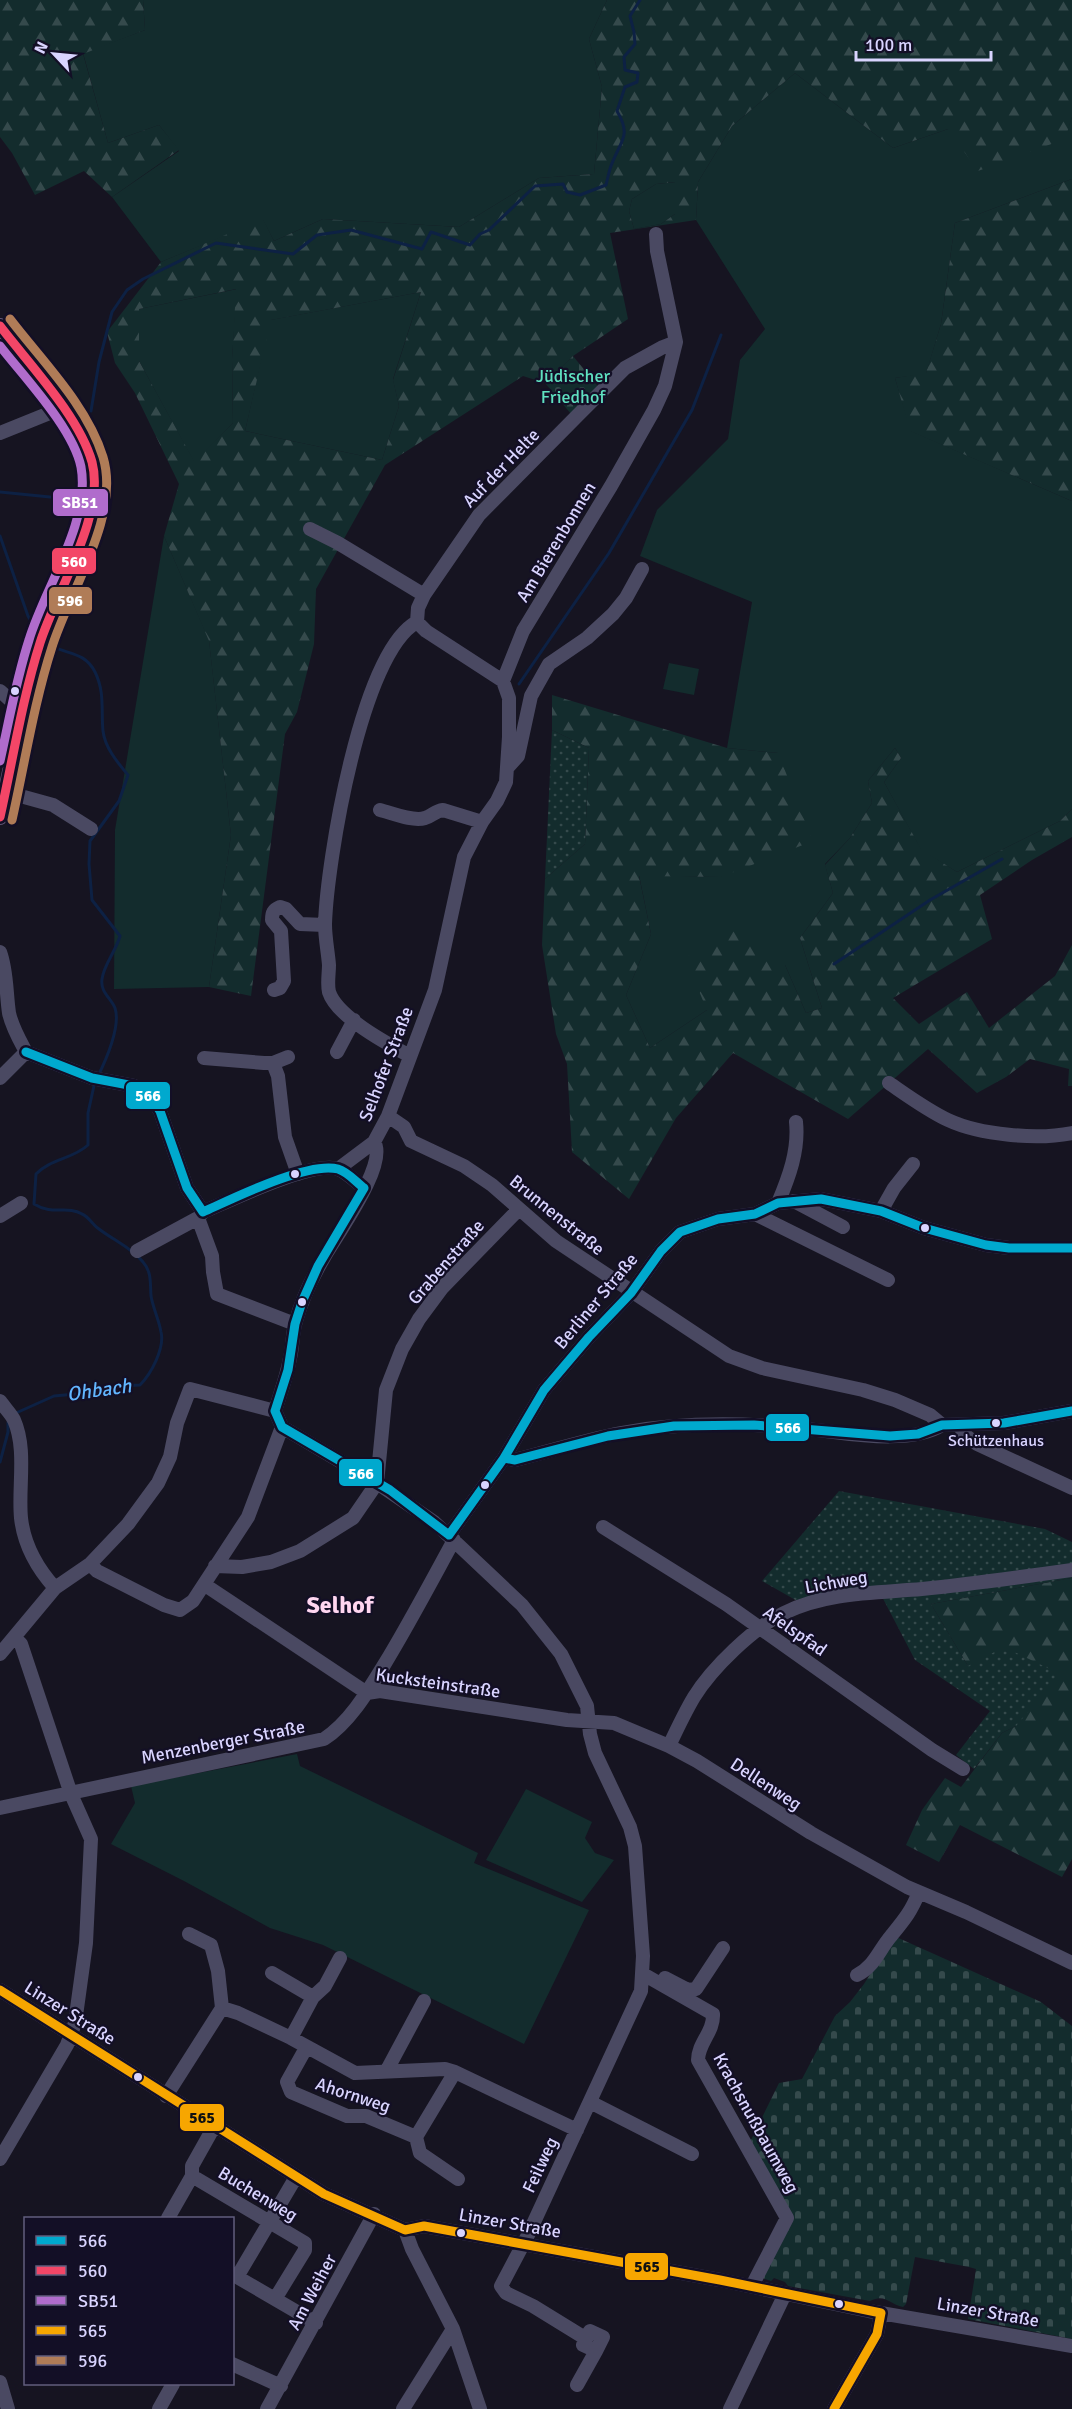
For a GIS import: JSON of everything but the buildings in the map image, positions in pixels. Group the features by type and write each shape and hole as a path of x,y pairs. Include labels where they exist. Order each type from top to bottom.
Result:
{"main road":[{"path":"0,327 62,408 83,440 93,464 94,486 88,516 76,554 42,637 0,817"}],"street":[{"path":"656,234 657,251 676,342"},
{"name":"Auf der Helte","path":"417,622 418,608 424,595 479,515 625,368 676,342"},
{"name":"Am Bierenbonnen","path":"502,681 523,631 654,410 664,386 676,342"},
{"path":"0,433 62,408"},
{"path":"310,530 338,543 424,595"},
{"name":"Selhofer Straße","path":"275,1412 291,1357 295,1324 318,1266 364,1188 375,1160 377,1149 374,1142 388,1116 435,990 464,857 482,822 497,801 506,782 508,767 518,756 531,696 549,664 587,638 613,614 626,598 642,569"},
{"path":"410,1056 354,1020 336,1004 329,992 325,925 334,840 351,756 375,685 395,644 406,628 417,622 502,681 509,698 508,767"},
{"path":"0,691 9,699 26,703"},
{"path":"6,792 53,805 91,830"},
{"path":"380,810 421,820 442,810 482,822"},
{"path":"274,990 280,988 284,981 281,931 272,920 272,913 275,909 280,907 286,909 300,924 325,925"},
{"path":"0,952 4,964 10,1015 17,1036 26,1052 96,1079 134,1086 151,1097 160,1111 187,1188 201,1215 212,1256 217,1294 295,1324"},
{"path":"337,1052 354,1020"},
{"path":"0,1078 26,1052"},
{"path":"204,1058 273,1063 288,1057"},
{"path":"273,1063 278,1076 285,1137 298,1174"},
{"path":"889,1083 926,1109 951,1121 988,1131 1023,1136 1056,1136 1072,1133"},
{"name":"Brunnenstraße","path":"388,1116 404,1127 411,1141 464,1166 492,1185 556,1241 729,1356 762,1368 863,1390 895,1400 930,1415 942,1425"},
{"path":"785,1201 798,1137 796,1122"},
{"path":"137,1251 201,1215 298,1174 338,1169 374,1142"},
{"path":"881,1211 894,1188 913,1164"},
{"path":"338,1169 364,1188"},
{"path":"785,1201 821,1199 881,1211 935,1231 986,1245 1009,1248 1072,1248"},
{"path":"785,1201 843,1227"},
{"name":"Berliner Straße","path":"503,1460 544,1390 589,1337 632,1293 661,1251 680,1232 718,1219 755,1214 785,1201"},
{"path":"0,1216 21,1203"},
{"name":"Grabenstraße","path":"378,1483 386,1390 402,1350 419,1319 442,1288 519,1209"},
{"path":"755,1214 888,1280"},
{"path":"0,1654 55,1588 90,1564 128,1524 158,1483 170,1457 177,1423 190,1389 275,1412 282,1427 378,1483 434,1522 540,1625 561,1654 587,1706 595,1753 630,1827 635,1846 643,1974 659,1975 688,1990 696,1989 723,1948"},
{"path":"0,1401 11,1416 21,1460 21,1518 26,1543 43,1575 55,1588"},
{"path":"503,1460 515,1460 621,1433 672,1426 762,1424 880,1436 919,1434 942,1425 1004,1424 1072,1411"},
{"path":"959,1425 965,1435 977,1444 1072,1488"},
{"path":"90,1564 97,1571 164,1605 180,1610 193,1601 248,1517 282,1427"},
{"name":"Menzenberger Straße","path":"0,1808 324,1740 340,1726 367,1693 410,1623 451,1538 503,1460"},
{"path":"214,1566 242,1567 271,1562 300,1551 353,1518 378,1483"},
{"name":"Afelspfad","path":"603,1527 726,1604 932,1750 963,1769"},
{"name":"Lichweg","path":"669,1746 695,1696 721,1664 760,1629 783,1614 810,1603 838,1596 980,1583 1072,1570"},
{"name":"Kucksteinstraße","path":"205,1585 367,1693 380,1691 588,1722"},
{"path":"0,2159 48,2080 75,2023 86,1943 92,1839 71,1794 21,1644 15,1638"},
{"name":"Dellenweg","path":"588,1722 614,1723 669,1746 697,1761 811,1833 919,1892 1072,1963"},
{"path":"857,1975 868,1970 891,1936 902,1925 919,1892"},
{"path":"166,2096 222,2008 218,1971 211,1945 189,1934"},
{"path":"291,2038 313,1997 325,1986 340,1958"},
{"path":"272,1973 313,1997"},
{"name":"Feilweg","path":"578,2385 596,2351 583,2344 585,2338 506,2293 501,2286 637,2001 643,1974"},
{"name":"Krachsnußbaumweg","path":"643,1974 713,2014 714,2024 698,2053 698,2060 787,2217 752,2286"},
{"name":"Linzer Straße","path":"0,1990 324,2194 374,2214 405,2230 424,2226 752,2286 881,2313 1072,2346"},
{"path":"387,2070 424,2001"},
{"path":"222,2008 291,2038 355,2073 445,2069 577,2130"},
{"name":"Ahornweg","path":"306,2048 287,2082 291,2092 346,2116 366,2116 416,2137"},
{"path":"455,2072 416,2137 420,2153 458,2179"},
{"path":"590,2102 692,2154"},
{"path":"169,2217 192,2176 192,2166 215,2125"},
{"name":"Buchenweg","path":"192,2176 305,2243 305,2250 275,2299"},
{"path":"296,2177 235,2275 316,2323"},
{"name":"Am Weiher","path":"267,2409 374,2214"},
{"path":"405,2230 411,2249 453,2329 480,2409"},
{"path":"730,2409 786,2294"},
{"path":"834,2409 877,2334 881,2313"},
{"path":"403,2409 453,2329"},
{"path":"234,2365 281,2386"},
{"path":"0,2382 8,2409"},
{"path":"159,2409 172,2385"}],"green space":[{"path":"0,0 143,0 145,30 83,54 108,143 159,125 179,150 112,197 84,171 35,195 12,153 0,137"},
{"path":"143,0 607,0 589,39 602,87 594,174 539,178 459,227 323,219 274,241 263,220 161,262 112,197 179,151 159,125 108,143 83,53 145,30"},
{"path":"607,0 1072,0 1072,117 1065,139 978,171 948,129 893,148 795,73 732,126 698,182 696,220 610,233 628,319 573,356 545,383 523,376 385,465 316,589 314,644 297,712 285,734 251,996 209,987 231,835 209,641 164,536 179,484 135,393 115,363 107,332 161,262 263,219 274,241 323,219 459,227 539,178 594,174 602,87 589,39","holes":["675,182 675,214 661,224 634,229 629,211 632,199 656,184","236,289 232,359 233,423 194,461 139,361 139,309","421,292 393,380 399,406 382,460 245,431 271,320"]},
{"path":"795,73 893,148 948,129 1064,139 1072,117 1072,179 955,223 941,324 926,374 895,378 911,431 1072,501 1072,809 1060,821 957,872 921,850 884,782 901,758 895,748 868,781 872,803 850,838 825,864 833,893 800,938 822,1008 806,1013 785,965 707,1010 650,1048 626,995 651,934 639,875 721,877 778,753 727,748 752,602 640,556 657,510 728,439 740,360 765,329 696,220 698,182 732,126"},
{"path":"1072,179 1072,501 910,431 895,378 926,373 941,324 955,223"},
{"path":"676,182 675,214 661,224 634,229 629,211 632,199 656,184"},
{"path":"237,289 232,359 233,423 194,462 139,361 139,309"},
{"path":"421,292 393,379 399,406 382,460 245,431 270,320"},
{"name":"Jüdischer Friedhof","path":"573,356 600,389 572,415 545,383"},
{"path":"164,536 209,640 231,835 209,987 114,989 115,830"},
{"path":"669,663 699,669 694,695 663,689"},
{"path":"552,695 727,748 778,753 813,841 721,877 639,876 651,934 626,995 650,1048 707,1010 685,958 741,927 785,965 806,1013 822,1008 800,938 833,893 825,865 850,838 872,803 868,781 895,748 901,758 884,782 921,849 957,872 1060,821 1072,809 1072,837 1032,860 980,895 992,939 893,998 919,1024 967,992 989,1028 1055,976 1072,945 1072,1086 1068,1086 1069,1069 1030,1059 1006,1077 977,1093 928,1049 848,1119 733,1053 676,1118 629,1199 572,1152 567,1064 556,1034 542,945 545,879 585,844 589,748 552,730"},
{"path":"552,730 589,748 585,844 545,879"},
{"path":"839,1491 1045,1529 1072,1542 1072,1578 931,1604 968,1666 1004,1647 1060,1674 1016,1726 1002,1733 974,1769 956,1755 990,1711 915,1660 878,1589 799,1602 762,1581"},
{"path":"1072,1578 1072,1859 1062,1877 960,1825 939,1862 906,1845 922,1810 945,1778 961,1787 1002,1733 1016,1726 968,1666 931,1604"},
{"path":"297,1754 300,1766 478,1853 474,1863 589,1910 524,2044 323,1945 270,1928 111,1844 135,1803 131,1786"},
{"path":"526,1789 592,1822 585,1838 595,1853 614,1860 582,1902 486,1860"},
{"path":"894,1936 1041,2002 1072,2026 1072,2339 968,2319 976,2269 969,2267 915,2257 906,2304 903,2307 880,2298 870,2301 788,2286 785,2282 774,2278 771,2281 762,2278 792,2219 751,2140 779,2083 802,2079 835,2016 864,1984"}],"waterway":[{"path":"91,411 99,362 112,312 127,290 143,279 216,243 293,254 317,235 351,230 422,249 431,232 470,245 535,186 563,184 567,192 580,195 606,185 610,167 624,137 624,126 617,111 625,87 637,82 638,73 625,70 624,57 635,44 630,16 640,0"},
{"path":"519,684 609,553 692,410 721,335"},
{"path":"0,492 70,499 80,484 80,455"},
{"name":"Ohbach","path":"0,536 28,616 37,632"},
{"name":"Ohbach","path":"46,641 58,649 84,659 95,672 101,694 104,737 113,755 128,775 119,801 90,841 92,900 120,936 102,979 104,991 115,1008 116,1024 112,1043 98,1076"},
{"path":"834,964 930,900 1002,859"},
{"name":"Ohbach","path":"16,1413 54,1396 140,1385 153,1368 161,1345 161,1332 151,1296 149,1274 143,1262 82,1214 71,1210 41,1208 34,1204 36,1174 48,1165 88,1145 88,1113 95,1081"},
{"name":"Ohbach","path":"0,1462 8,1432 8,1422"}],"transit line":[{"name":"596","path":"10,319 63,384 86,419 103,457 107,480 105,504 91,554 60,625 46,668 12,820"},
{"name":"560","path":"0,326 52,391 76,427 92,462 94,483 86,529 47,623 34,664 0,817"},
{"name":"SB51","path":"0,346 68,436 81,467 82,488 73,532 36,620 24,655 0,761"},
{"name":"566","path":"26,1052 92,1078 134,1086 151,1097 160,1111 187,1188 203,1212"},
{"name":"566","path":"203,1212 270,1183 325,1168 342,1170 364,1188"},
{"name":"566","path":"275,1411 288,1370 295,1324 302,1302 318,1266 364,1188"},
{"name":"566","path":"449,1535 504,1458 544,1390 589,1337 631,1293 661,1251 680,1232 718,1219 755,1214 778,1203 821,1199 881,1211 924,1228 986,1245 1009,1248 1072,1248"},
{"name":"566","path":"275,1411 282,1427 390,1490 449,1535"},
{"name":"566","path":"504,1458 515,1460 608,1436 674,1426 754,1425 890,1436 918,1434 942,1425 1004,1423 1072,1411"},
{"name":"565","path":"0,1990 324,2194 405,2230 424,2226 720,2280 881,2313"},
{"name":"565","path":"834,2409 877,2334 881,2313"}],"place":[{"name":"Schützenhaus","path":"996,1423"}],"district":[{"name":"Selhof","path":"340,1605"}]}
